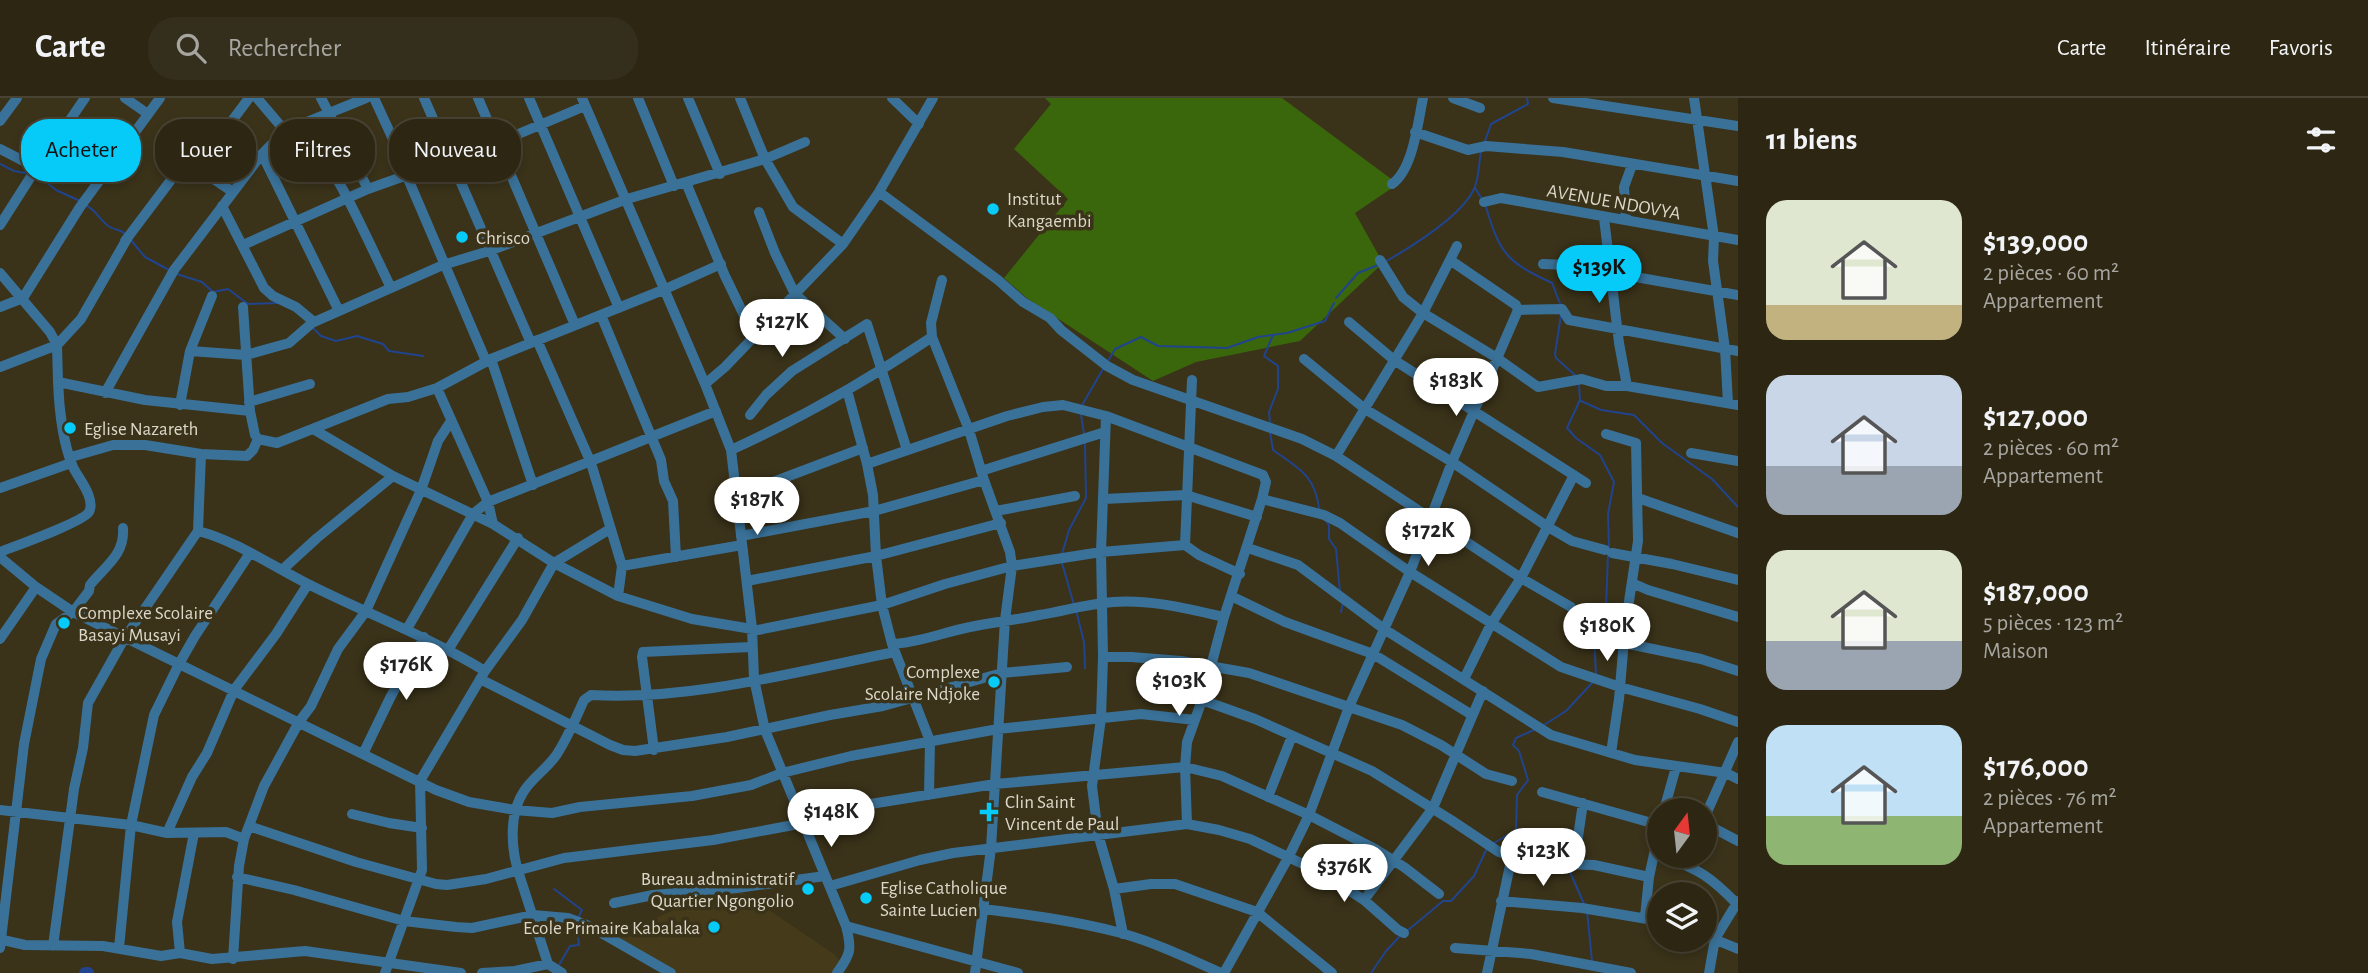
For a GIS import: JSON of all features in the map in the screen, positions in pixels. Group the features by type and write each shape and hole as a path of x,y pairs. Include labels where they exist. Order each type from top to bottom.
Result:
{"street":[{"path":"0,121 17,98"},
{"path":"0,149 37,168 85,98"},
{"path":"125,98 148,114"},
{"path":"0,307 23,298 82,204 160,98"},
{"path":"233,119 249,98"},
{"path":"257,98 275,119"},
{"path":"321,98 368,189"},
{"path":"314,119 366,98"},
{"path":"374,98 389,133"},
{"path":"424,98 433,119"},
{"path":"478,98 487,119"},
{"path":"529,98 619,308"},
{"path":"638,98 674,186"},
{"path":"688,98 720,174"},
{"path":"740,98 765,159 793,207 843,244"},
{"path":"892,98 919,124"},
{"path":"705,384 714,378 843,244 879,192 933,98"},
{"path":"1392,184 1399,180 1404,170 1423,98"},
{"path":"1453,98 1479,108"},
{"path":"1553,98 1589,101 1738,126"},
{"path":"1380,260 1398,291 1423,313 1497,358 1538,387 1582,379 1606,386 1627,386 1733,404 1713,261 1714,237 1694,98"},
{"path":"521,133 584,102 731,450 752,628 754,679 765,730 846,926 851,947 837,973"},
{"path":"1416,132 1468,150 1486,146 1551,151 1738,181"},
{"path":"190,351 246,355 289,343 311,323 443,265 489,251 627,200 765,159 805,142"},
{"path":"105,393 173,272 270,146"},
{"path":"262,154 339,311"},
{"path":"1626,219 1624,187 1632,165"},
{"path":"243,245 389,181"},
{"path":"690,181 687,185 754,336"},
{"path":"0,225 27,182"},
{"path":"0,367 57,345 81,319 128,237 169,182"},
{"path":"218,182 233,192"},
{"path":"339,182 391,288"},
{"path":"410,182 443,265 489,360 533,485"},
{"path":"460,182 489,251 591,463 622,566 618,596"},
{"path":"513,182 575,325"},
{"path":"879,192 998,280 1023,302 1051,318 1061,330 1105,364 1133,380 1302,439 1336,456 1521,578 1571,607"},
{"name":"AVENUE NDOVYA","path":"1484,202 1501,198 1738,240"},
{"path":"222,206 264,288 296,307 311,323"},
{"path":"759,212 795,294 845,339"},
{"path":"1604,218 1617,329 1627,386"},
{"path":"1336,456 1423,313 1457,246"},
{"path":"984,909 1044,917 1123,934 1164,947 1222,973 1288,858 1309,815 1349,707 1410,572 1452,462 1518,310 1516,305 1450,260"},
{"path":"243,307 249,407 254,435 258,439 277,443 388,399 408,397 437,388 489,360 663,290 720,264"},
{"path":"1543,264 1567,265 1738,295"},
{"path":"0,273 50,332 57,345 59,408 71,460 88,496 90,509 88,514 73,522 0,552"},
{"path":"942,280 931,323 932,337 969,430 1001,523 1012,566 991,848 976,968"},
{"path":"180,405 190,351 212,296"},
{"path":"1518,310 1562,309 1569,320 1738,351"},
{"path":"601,315 661,460 664,481 673,501 676,557"},
{"path":"1349,322 1394,360 1586,483"},
{"path":"750,415 766,395 792,371 867,324 907,450"},
{"path":"731,450 784,426 932,337"},
{"path":"1304,359 1365,409 1572,541 1608,552 1738,580"},
{"path":"1185,545 1192,380"},
{"path":"58,382 105,393 180,405 249,407 310,384"},
{"path":"437,388 488,502 493,524"},
{"path":"847,390 873,495 882,605 894,648 930,741 929,795"},
{"path":"867,464 1043,407 1063,405 1106,416 1263,475 1266,482 1257,517 1187,743 1187,824"},
{"path":"407,629 473,514 488,502 716,411"},
{"path":"1106,416 1101,552 1101,718 1093,796 1098,834 1114,889 1123,934"},
{"path":"233,959 237,877 244,839 264,786 299,722 312,706 338,649 366,611 421,489 438,441 451,421"},
{"path":"313,429 393,476 493,524 554,563 618,596 692,619 765,630 882,605 944,584 1012,566 1101,552 1185,545 1199,555 1240,573"},
{"path":"622,566 676,557 874,511 1105,432"},
{"path":"1606,434 1636,443 1637,498 1637,558 1611,753"},
{"path":"0,488 113,445 164,447 201,454 247,456 258,439"},
{"path":"736,496 863,448"},
{"path":"1691,453 1738,461"},
{"path":"53,946 88,703 124,639 198,531 201,454"},
{"path":"1464,679 1491,624 1521,578 1574,475"},
{"path":"282,570 393,476"},
{"path":"1104,499 1186,495 1257,517"},
{"path":"996,511 1075,496"},
{"path":"1637,498 1738,533"},
{"path":"1262,499 1324,515 1340,523 1410,572 1561,667 1738,722"},
{"path":"747,581 876,556 1001,523"},
{"path":"123,528 122,546 111,563 103,568 90,585 89,591 73,612 56,624 41,659 24,744 1,944 119,948 161,956 180,953 212,959 305,951 387,968 461,973"},
{"path":"387,968 419,879 423,860 420,781 482,675 522,620 554,563 610,529"},
{"path":"198,531 250,553 308,584 424,637 449,650 482,675 624,750 654,750 765,730 915,698 1002,673 1067,667"},
{"path":"449,650 518,538"},
{"path":"1248,548 1298,565 1384,629 1551,735 1635,760 1726,773 1738,779"},
{"path":"119,948 131,825 154,715 179,664 250,553"},
{"path":"0,557 36,587 73,612 124,639 456,798 515,810 552,813 580,807 692,796 751,785 782,773 851,755 998,729 1141,714 1195,720"},
{"path":"1632,583 1738,617"},
{"path":"167,833 192,777 207,753 234,690 276,634 308,584"},
{"path":"0,639 36,587"},
{"path":"1231,596 1285,622 1373,654 1472,715"},
{"path":"482,973 556,969 533,915 514,857 515,810 524,790 547,768 588,696 646,696 754,679 894,648 959,629 1075,606 1102,603 1160,604 1224,617"},
{"path":"363,754 424,637"},
{"path":"1624,643 1701,659 1738,671"},
{"path":"654,750 643,652 751,647"},
{"path":"1102,657 1131,657 1249,673 1402,725 1456,754 1486,774 1512,781"},
{"path":"1364,900 1433,808 1483,691"},
{"path":"1202,700 1255,719 1372,771 1489,846 1512,856 1594,865 1649,877"},
{"path":"1268,797 1292,736"},
{"path":"1715,798 1738,742"},
{"path":"249,826 356,862 447,885 518,871 564,858 713,840 803,819 995,784 1185,767 1222,776 1309,815 1394,861 1439,894"},
{"path":"1669,798 1676,767"},
{"path":"1542,792 1647,822"},
{"path":"1568,864 1583,803"},
{"path":"0,810 131,825 167,833 226,832 244,839"},
{"path":"352,814 422,828"},
{"path":"614,903 653,895 827,881 920,860 991,848 1187,824 1236,834 1324,874 1364,900 1404,933"},
{"path":"1717,829 1738,841"},
{"path":"180,953 177,922 194,833"},
{"path":"1487,973 1512,856"},
{"path":"1501,901 1645,917 1649,877 1653,868"},
{"path":"1690,868 1707,875 1737,903 1717,928"},
{"path":"237,877 404,921 472,928 533,915 553,915 578,922 671,973"},
{"path":"1114,889 1175,884 1257,912 1332,973"},
{"path":"846,926 976,968 1018,973"},
{"path":"1717,940 1738,949"},
{"path":"1455,948 1531,954 1632,973"},
{"path":"1709,973 1710,952"}],"shaded area":[{"name":"Ecole Primaire Kabalaka","path":"742,892 834,954 842,963 833,973 674,973 608,938 712,894"}],"green space":[{"path":"1045,98 1282,98 1398,184 1355,213 1383,263 1300,341 1196,362 1153,381 1028,299 1004,278 1068,199 1014,149 1051,104"}],"waterway":[{"path":"1485,141 1491,124 1528,104 1527,98"},
{"path":"1385,262 1434,230 1468,200 1477,180 1481,151"},
{"path":"0,164 14,171 37,175 56,190 80,201"},
{"path":"1475,188 1482,199"},
{"path":"87,206 107,225 126,235"},
{"path":"1486,207 1496,236 1507,255 1525,269 1552,283 1561,306"},
{"path":"130,239 145,257 169,270"},
{"path":"1336,298 1358,273 1378,265"},
{"path":"177,274 202,282 213,292 228,289 248,304 278,303"},
{"path":"1108,361 1115,349 1141,337 1158,346 1227,348 1258,337 1287,333 1325,321 1334,303"},
{"path":"1561,315 1555,354 1576,376"},
{"path":"313,328 321,336 336,341 357,336 383,344 389,351 423,356"},
{"path":"1270,423 1269,412 1278,389 1278,366 1264,356 1273,335"},
{"path":"1081,407 1103,369"},
{"path":"1579,385 1580,400 1567,428 1600,455 1614,482 1608,514 1609,548"},
{"path":"1581,401 1601,410 1634,415 1662,443 1712,479 1738,507"},
{"path":"1081,415 1084,434"},
{"path":"1270,432 1273,450 1304,473 1314,488 1319,508"},
{"path":"1062,554 1069,530 1086,498 1085,443"},
{"path":"1326,521 1329,525 1329,539 1336,549 1340,592"},
{"path":"1596,675 1594,633 1606,608 1608,554"},
{"path":"1062,563 1074,605"},
{"path":"1341,612 1343,603"},
{"path":"1076,610 1084,642 1085,668"},
{"path":"1544,725 1566,711 1592,683"},
{"path":"1516,830 1517,795 1528,780 1519,751 1513,745 1516,738 1536,729"},
{"path":"1494,843 1516,830 1545,838 1562,860"},
{"path":"1407,931 1443,901 1451,901 1474,876 1487,848"},
{"path":"1569,870 1585,906"},
{"path":"554,889 582,910 578,918"},
{"path":"1587,911 1592,961"},
{"path":"559,965 570,946 579,945 577,927"},
{"path":"1371,973 1400,936"}],"place":[{"name":"Institut Kangaembi","path":"993,209"},
{"name":"Chrisco","path":"462,237"},
{"name":"Eglise Nazareth","path":"70,428"},
{"name":"Complexe Scolaire Basayi Musayi","path":"64,623"},
{"name":"Complexe Scolaire Ndjoke","path":"994,682"},
{"name":"Clin Saint Vincent de Paul","path":"989,812"},
{"name":"Bureau administratif Quartier Ngongolio","path":"808,889"},
{"name":"Eglise Catholique Sainte Lucien","path":"866,898"},
{"name":"Ecole Primaire Kabalaka","path":"714,927"}]}
